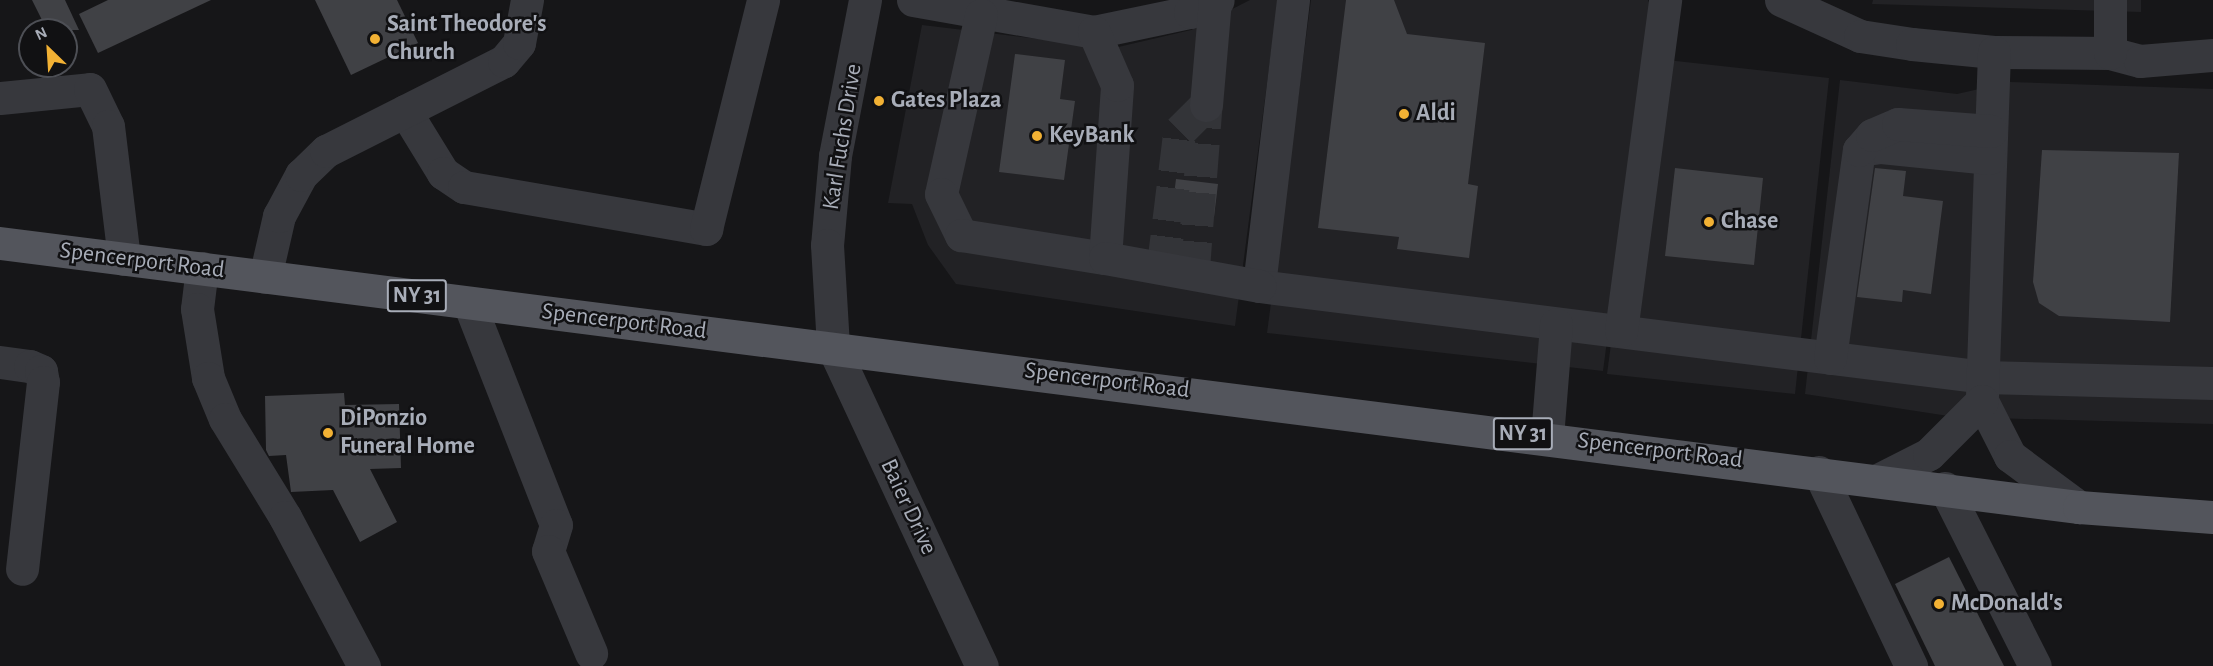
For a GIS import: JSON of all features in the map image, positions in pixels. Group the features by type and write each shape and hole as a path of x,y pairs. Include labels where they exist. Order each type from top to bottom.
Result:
{"main road":[{"name":"Spencerport Road","path":"0,243 1547,437 2079,507 2213,517"}],"street":[{"path":"266,277 279,216 301,175 326,151 504,61 519,43 527,0"},
{"path":"405,111 443,173 464,187 706,230 763,0"},
{"name":"Karl Fuchs Drive","path":"834,347 827,245 835,156 865,0"},
{"path":"913,0 981,15 1094,32 1145,10 1217,1 1206,105"},
{"path":"1259,286 1293,0"},
{"path":"1622,331 1665,0"},
{"path":"2110,0 2110,53"},
{"path":"1786,1 1860,36 1994,52 2110,53 2140,61 2213,55"},
{"path":"981,15 941,194 961,235 1259,286 1830,358 1982,389 2213,383"},
{"path":"1094,32 1117,85 1105,258"},
{"path":"1994,52 1982,389 2010,456 2079,507"},
{"path":"0,98 90,89 108,126 124,259"},
{"path":"1830,358 1859,150 1872,135 1898,124 1990,145"},
{"path":"202,268 197,309 208,378 225,419 285,517 364,666"},
{"path":"469,303 556,525 548,551 591,653"},
{"path":"1547,437 1556,324"},
{"name":"Baier Drive","path":"834,347 982,666"},
{"path":"0,362 30,366 41,371 43,382 22,569"},
{"path":"1878,480 1929,454 1982,389"},
{"path":"1819,472 1911,666"},
{"path":"1945,488 2035,666"}],"shaded area":[{"path":"1250,0 1278,0 1235,326 956,284 928,245 912,204 888,203 922,25 1114,48 1191,30"},
{"path":"1311,0 1648,0 1651,8 1603,371 1267,333"},
{"path":"1873,0 2141,0 2141,12 1872,4"},
{"path":"1649,58 1829,78 1795,394 1607,374"},
{"path":"1840,80 1957,94 2010,82 2213,89 2213,424 1955,417 1805,394"}],"building":[{"path":"32,0 65,0 73,18 41,18"},
{"path":"108,0 211,0 98,53 79,14"},
{"name":"Saint Theodore's Church","path":"315,0 397,0 418,43 351,75"},
{"name":"Aldi","path":"1346,0 1394,0 1407,34 1485,43 1468,184 1478,186 1469,258 1397,249 1399,237 1318,228"},
{"name":"KeyBank","path":"1015,54 1065,60 1060,99 1075,101 1064,180 999,172"},
{"path":"2042,150 2179,153 2170,322 2059,316 2039,303 2033,282"},
{"path":"1675,168 1763,178 1754,265 1665,256"},
{"path":"1875,168 1906,171 1903,196 1943,201 1931,294 1903,290 1902,302 1857,297"},
{"path":"1176,179 1218,184 1214,217 1172,211"},
{"path":"344,393 345,405 399,404 401,468 370,469 397,522 360,542 333,490 291,492 286,455 269,456 266,450 265,396"},
{"name":"McDonald's","path":"1949,557 2004,666 1935,666 1895,584"}],"tunnel":[{"path":"1163,269 1180,131 1206,105"},
{"path":"1193,274 1206,105"}],"place":[{"name":"Saint Theodore's Church","path":"375,39"},
{"name":"Gates Plaza","path":"879,101"},
{"name":"Aldi","path":"1404,114"},
{"name":"KeyBank","path":"1037,136"},
{"name":"Chase","path":"1709,222"},
{"name":"DiPonzio Funeral Home","path":"328,433"},
{"name":"McDonald's","path":"1939,604"}]}
